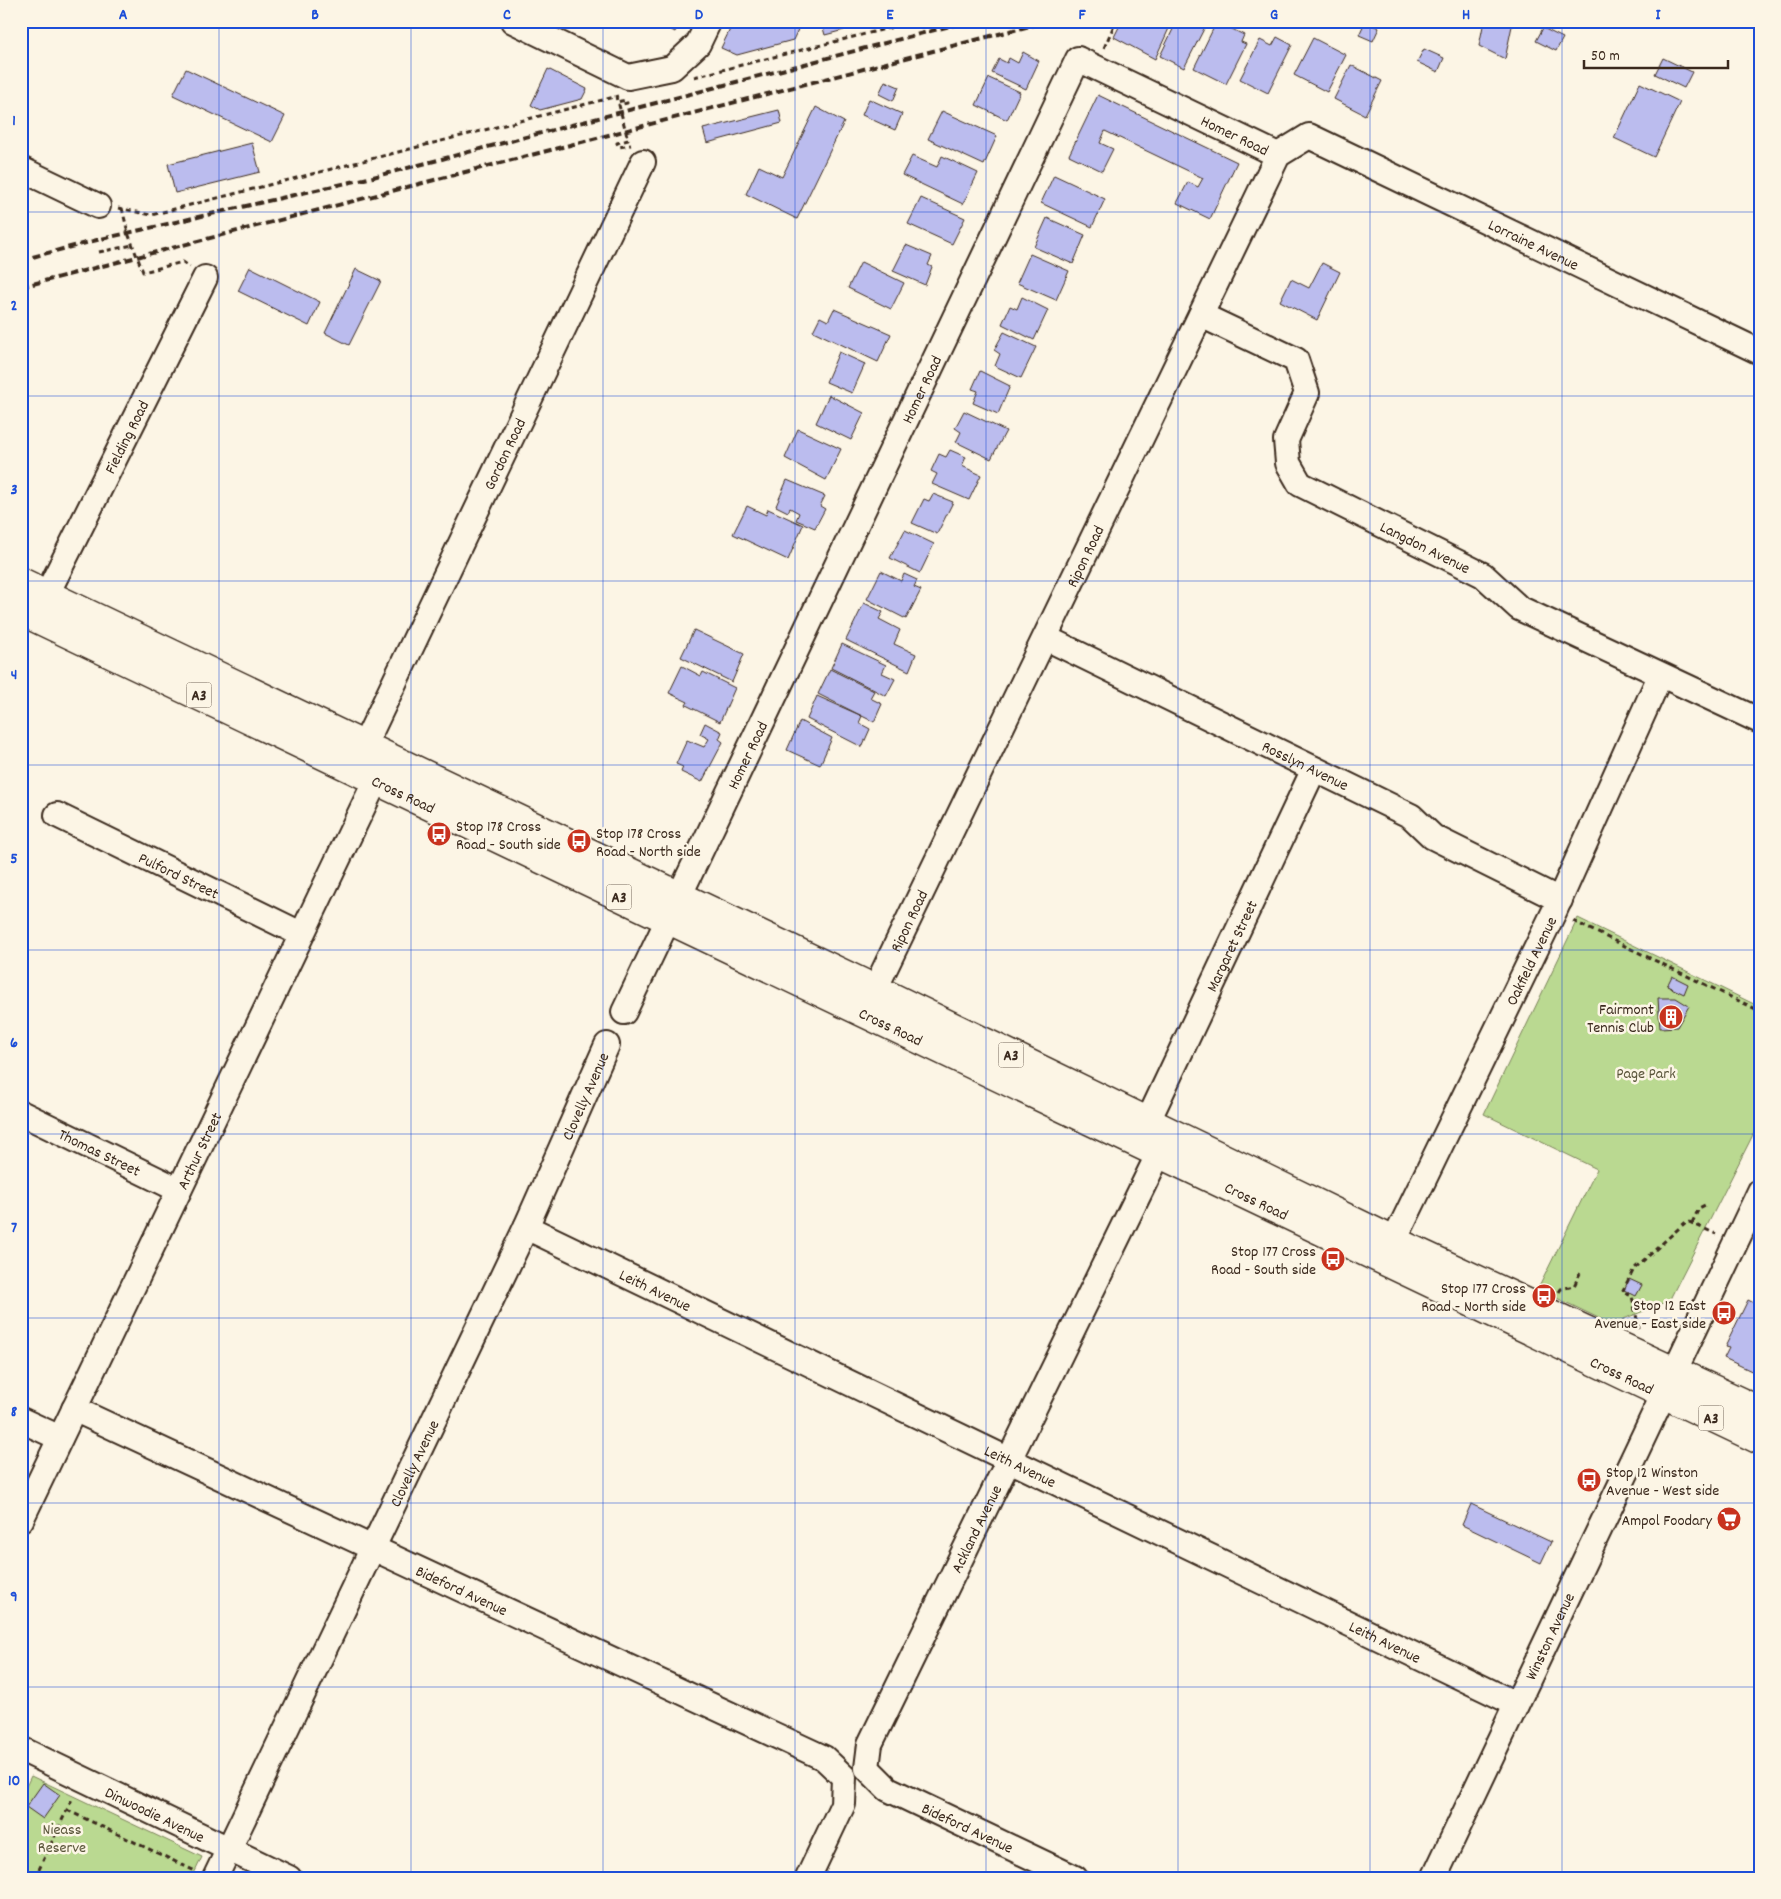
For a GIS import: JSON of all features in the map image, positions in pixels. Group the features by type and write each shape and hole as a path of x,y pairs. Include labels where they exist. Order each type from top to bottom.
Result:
{"highway":[{"name":"Cross Road","path":"21,582 364,746 673,908 863,1014 1116,1135 1158,1155 1673,1370 1760,1411"},
{"path":"21,600 47,594"},
{"name":"Cross Road","path":"21,610 376,780 673,908 875,989 1184,1139 1388,1251 1662,1395 1760,1440"},
{"path":"364,746 376,780"},
{"path":"863,1014 875,989"},
{"path":"1116,1135 1148,1121 1158,1155 1184,1139"}],"street":[{"path":"513,21 624,84 628,77 682,73 709,21"},
{"name":"Homer Road","path":"673,908 1078,59 1278,155"},
{"name":"Lorraine Avenue","path":"1278,155 1309,136 1760,352"},
{"name":"Ripon Road","path":"875,989 1278,155"},
{"name":"Gordon Road","path":"364,746 643,162"},
{"path":"21,169 98,206"},
{"name":"Fielding Road","path":"47,594 205,278"},
{"name":"Langdon Avenue","path":"1201,315 1296,360 1307,393 1286,440 1288,463 1300,484 1483,575 1519,608 1660,676 1760,721"},
{"name":"Rosslyn Avenue","path":"1046,638 1411,816 1433,837 1557,906"},
{"name":"Oakfield Avenue","path":"1388,1251 1557,906 1660,676"},
{"name":"Margaret Street","path":"1148,1121 1314,769"},
{"name":"Arthur Street","path":"21,1520 376,780"},
{"name":"Pulford Street","path":"57,814 302,934"},
{"path":"624,1012 673,908"},
{"name":"Clovelly Avenue","path":"209,1876 229,1849 374,1547 526,1227 607,1045"},
{"name":"Thomas Street","path":"21,1113 179,1190"},
{"name":"Ackland Avenue","path":"867,1768 870,1744 1158,1155"},
{"name":"Winston Avenue","path":"1434,1878 1673,1370 1760,1191"},
{"name":"Leith Avenue","path":"526,1227 1516,1704"},
{"name":"Bideford Avenue","path":"74,1410 374,1547 824,1758 844,1778 843,1804 808,1878"},
{"path":"21,1420 60,1438"},
{"name":"Dinwoodie Avenue","path":"21,1749 288,1878"},
{"name":"Bideford Avenue","path":"867,1768 888,1789 1074,1878"}],"path":[{"path":"682,73 917,21"},
{"path":"1095,67 1116,21"},
{"path":"624,84 615,91 617,102 626,100 627,103 619,105 628,140 617,143 619,147 630,144 643,162"},
{"path":"98,206 122,208 151,215 616,97 624,84"},
{"path":"122,208 143,272 183,262 205,278"},
{"path":"99,252 133,245"},
{"path":"1557,906 1760,1011"},
{"path":"1692,1223 1699,1208 1707,1204"},
{"path":"1640,1333 1632,1296 1622,1292 1630,1273 1687,1220 1714,1233"},
{"path":"35,1878 82,1778"},
{"path":"67,1810 209,1876"}],"green space":[{"name":"Page Park","path":"1578,918 1760,1007 1760,1121 1669,1301 1611,1324 1538,1289 1597,1169 1484,1114"},
{"name":"Nieass Reserve","path":"31,1776 202,1857 192,1878 21,1878 21,1797"}],"building":[{"path":"663,21 680,21 675,32 662,25"},
{"path":"734,21 802,21 793,40 737,55 721,48"},
{"path":"821,21 842,21 844,30 825,35"},
{"path":"1122,21 1164,21 1171,24 1155,59 1114,37"},
{"path":"1177,21 1208,21 1184,68 1160,56"},
{"path":"1217,21 1234,21 1230,28 1244,35 1241,42 1246,44 1226,84 1194,68"},
{"path":"1484,21 1513,21 1505,59 1479,46"},
{"path":"1365,22 1379,28 1373,41 1359,35"},
{"path":"1543,28 1563,38 1556,51 1536,41"},
{"path":"1277,37 1292,45 1268,93 1240,79 1260,40 1272,46"},
{"path":"1313,38 1346,55 1327,92 1294,75"},
{"path":"1424,49 1444,58 1438,72 1417,62"},
{"path":"1023,52 1039,61 1026,89 992,73 999,59 1007,63 1009,58 1018,63"},
{"path":"1663,58 1692,72 1684,88 1655,74"},
{"path":"1351,65 1382,81 1365,115 1334,99"},
{"path":"186,69 285,116 272,142 173,95"},
{"path":"548,69 587,89 582,99 540,110 531,105"},
{"path":"989,78 1020,92 1007,120 976,105"},
{"path":"885,81 899,87 893,101 879,94"},
{"path":"1640,83 1680,102 1654,157 1614,138"},
{"path":"1098,95 1237,162 1210,219 1177,203 1188,182 1198,187 1203,178 1105,131 1100,143 1113,149 1102,171 1069,155"},
{"path":"869,99 902,114 895,130 862,115"},
{"path":"816,107 844,122 797,219 746,194 759,166 782,177"},
{"path":"779,110 782,123 707,143 703,129"},
{"path":"942,111 997,136 984,165 928,139"},
{"path":"252,143 260,172 175,193 168,164"},
{"path":"912,156 937,167 942,156 978,173 963,204 902,175"},
{"path":"1054,175 1105,199 1092,227 1041,203"},
{"path":"921,198 965,218 952,244 908,224"},
{"path":"1047,218 1085,235 1073,264 1034,247"},
{"path":"906,245 932,256 928,265 932,267 925,285 893,271"},
{"path":"1030,254 1069,271 1056,300 1017,283"},
{"path":"861,262 904,283 891,309 848,288"},
{"path":"1322,263 1340,272 1317,320 1280,301 1291,279 1309,288"},
{"path":"250,267 320,302 309,326 238,291"},
{"path":"356,269 381,281 349,345 325,333"},
{"path":"1022,297 1048,310 1034,340 1002,324 1010,306 1017,309"},
{"path":"834,309 891,334 878,362 813,331 820,317 828,321"},
{"path":"1004,332 1036,347 1021,378 995,366 1000,354 994,350"},
{"path":"839,352 865,364 852,393 826,382"},
{"path":"980,371 1010,386 998,414 973,403 978,391 972,389"},
{"path":"829,395 864,413 851,440 816,423"},
{"path":"964,411 1006,431 991,459 956,442 961,432 955,428"},
{"path":"798,429 841,449 826,480 785,458"},
{"path":"950,450 966,457 962,466 981,475 969,500 932,484 937,474 931,471 939,454 946,457"},
{"path":"787,480 825,496 820,506 825,509 815,528 796,520 799,513 790,508 788,512 776,506"},
{"path":"933,494 953,502 937,534 912,523 924,499 929,501"},
{"path":"747,506 766,515 768,509 803,525 788,560 733,534"},
{"path":"905,530 934,544 920,573 890,558"},
{"path":"881,571 901,581 904,574 917,580 914,587 921,590 906,619 867,599"},
{"path":"864,603 883,612 879,619 900,630 894,644 916,654 909,671 846,640"},
{"path":"694,630 744,654 732,682 681,657"},
{"path":"842,644 886,665 882,673 895,679 886,696 831,668"},
{"path":"682,666 701,676 703,672 735,688 720,722 686,705 688,702 669,693"},
{"path":"830,669 874,691 870,698 882,704 874,722 818,694"},
{"path":"817,696 862,716 859,723 870,729 862,747 807,719"},
{"path":"800,721 832,738 820,765 787,750"},
{"path":"705,723 722,732 719,739 723,742 702,782 681,772 683,767 676,764 687,740 704,747 709,739 700,734"},
{"path":"1672,976 1688,984 1684,994 1667,986"},
{"name":"Fairmont Tennis Club","path":"1658,998 1676,998 1689,1006 1677,1027 1660,1028"},
{"path":"1629,1279 1642,1285 1636,1296 1624,1290"},
{"path":"1748,1300 1760,1306 1760,1375 1724,1358 1729,1348 1725,1347"},
{"path":"1471,1504 1551,1542 1541,1563 1462,1525"},
{"path":"43,1783 60,1795 43,1819 26,1807"}],"railway":[{"path":"21,260 97,240 373,177 969,21"},
{"path":"21,287 1049,21"}],"place":[{"name":"Stop 178 Cross Road - South side","path":"439,834"},
{"name":"Stop 178 Cross Road - North side","path":"579,841"},
{"name":"Fairmont Tennis Club","path":"1671,1017"},
{"name":"Stop 177 Cross Road - South side","path":"1333,1259"},
{"name":"Stop 177 Cross Road - North side","path":"1544,1296"},
{"name":"Stop 12 East Avenue - East side","path":"1724,1313"},
{"name":"Stop 12 Winston Avenue - West side","path":"1589,1480"},
{"name":"Ampol Foodary","path":"1729,1519"}]}
